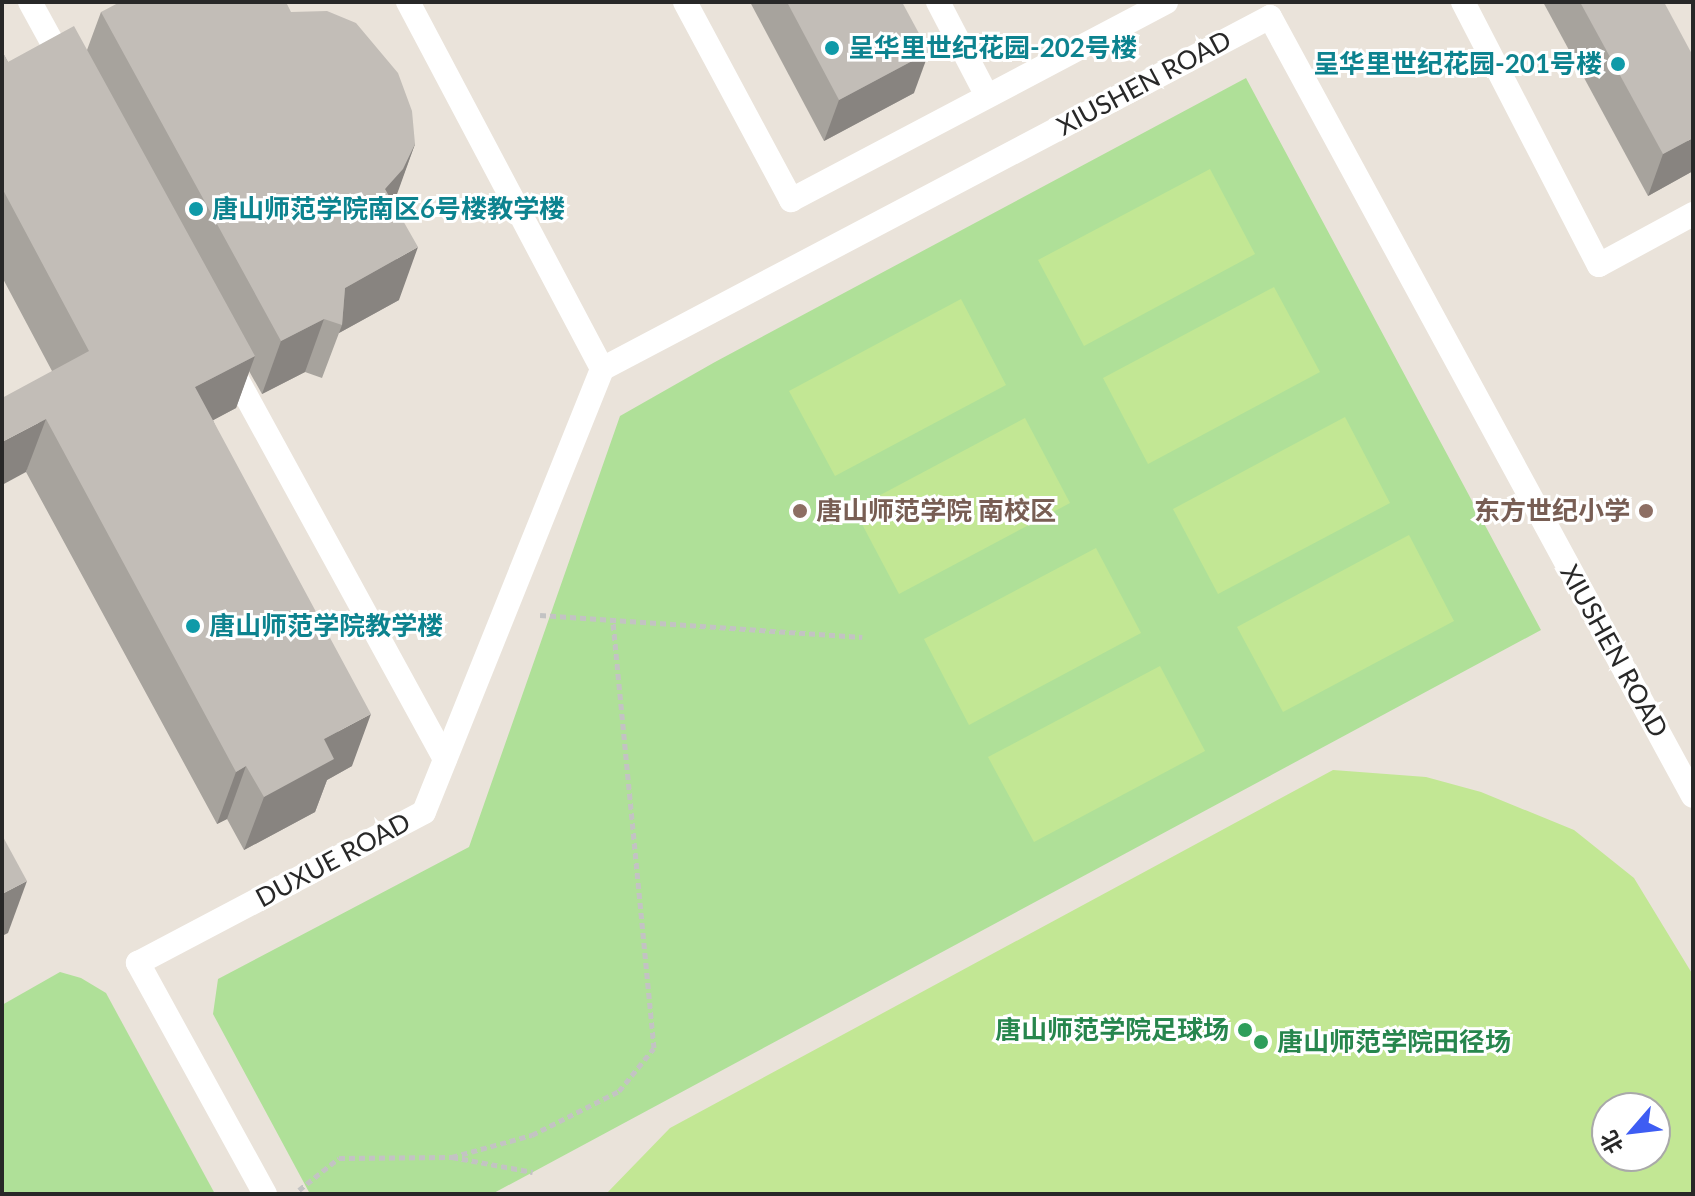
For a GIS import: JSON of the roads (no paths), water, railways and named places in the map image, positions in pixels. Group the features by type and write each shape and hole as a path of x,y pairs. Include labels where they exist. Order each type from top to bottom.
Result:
{"lane":[{"path":"30,2 76,86"},
{"path":"408,2 602,369"},
{"path":"685,2 791,200 1166,2"},
{"path":"938,2 987,96"},
{"path":"1463,2 1599,265 1693,214"},
{"name":"XIUSHEN ROAD","path":"602,369 1270,17 1693,796"},
{"path":"215,338 445,759"},
{"name":"DUXUE ROAD","path":"265,1194 138,963 424,812 602,369"}],"place":[{"name":"呈华里世纪花园-202号楼","path":"832,48"},
{"name":"呈华里世纪花园-201号楼","path":"1618,64"},
{"name":"唐山师范学院南区6号楼教学楼","path":"196,209"},
{"name":"唐山师范学院 南校区","path":"800,511"},
{"name":"东方世纪小学","path":"1646,511"},
{"name":"唐山师范学院教学楼","path":"193,626"},
{"name":"唐山师范学院足球场","path":"1245,1030"},
{"name":"唐山师范学院田径场","path":"1261,1042"}]}
